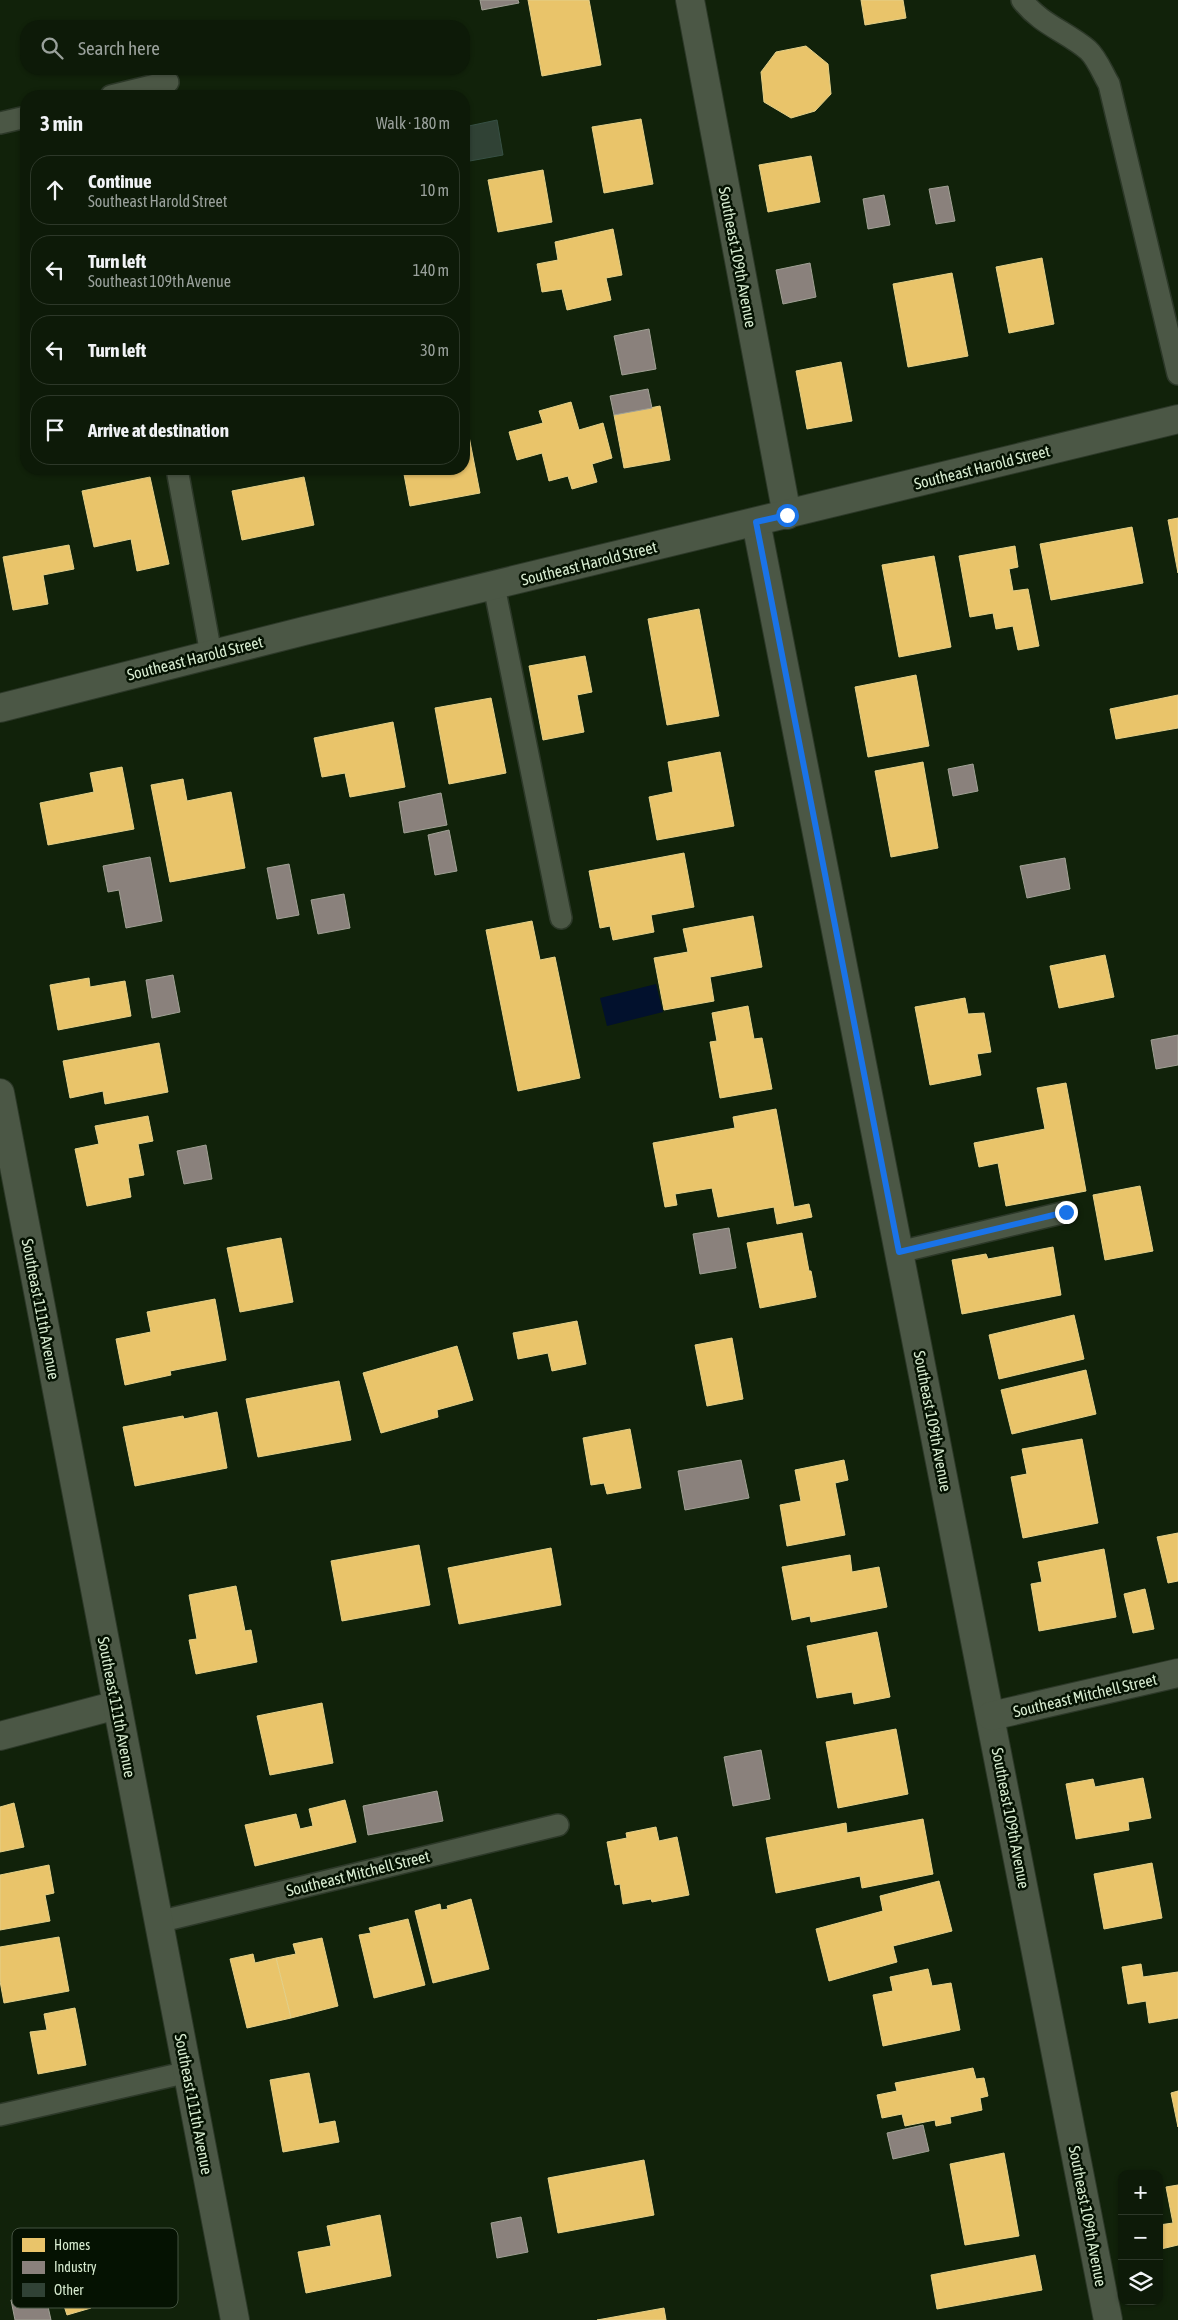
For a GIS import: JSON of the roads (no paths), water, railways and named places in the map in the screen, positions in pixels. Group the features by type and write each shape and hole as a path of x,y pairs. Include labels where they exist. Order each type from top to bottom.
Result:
{"street":[{"name":"Southeast 109th Avenue","path":"690,0 787,515"},
{"name":"Southeast Harold Street","path":"0,708 211,654 1178,419"},
{"name":"Southeast 109th Avenue","path":"756,522 1108,2320"},
{"name":"Southeast 111th Avenue","path":"0,1093 235,2320"},
{"name":"Southeast Mitchell Street","path":"991,1716 1178,1673"},
{"path":"0,1736 117,1705"}],"lane":[{"path":"1022,0 1030,10 1053,28 1089,51 1109,84 1178,374"},
{"path":"135,90 168,82"},
{"path":"0,123 20,118"},
{"path":"178,475 211,654"},
{"path":"494,586 561,918"},
{"path":"899,1252 1066,1212"},
{"name":"Southeast Mitchell Street","path":"158,1922 558,1825"},
{"path":"0,2115 188,2072"}],"water":[{"path":"656,984 663,1012 607,1026 600,998"}]}
